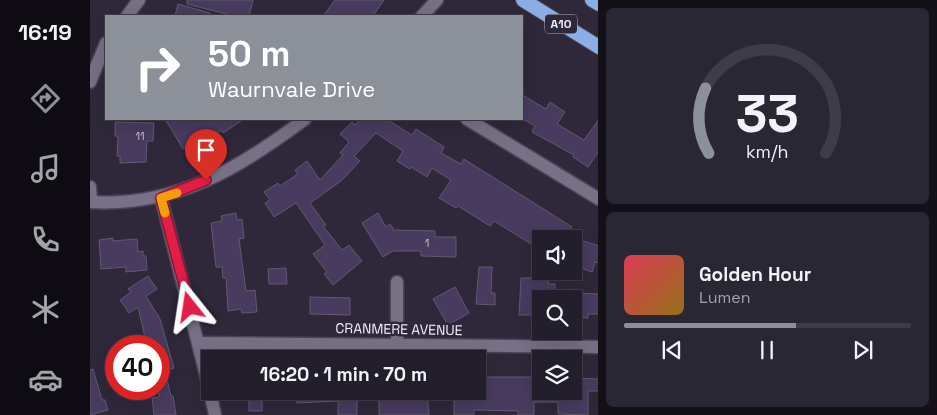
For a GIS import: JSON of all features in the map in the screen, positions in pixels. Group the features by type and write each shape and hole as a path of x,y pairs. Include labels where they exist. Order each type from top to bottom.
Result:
{"highway":[{"name":"A10","path":"524,0 598,47"},
{"name":"A10","path":"592,0 598,4"}],"street":[{"path":"127,15 139,0"},
{"path":"423,15 437,0"},
{"path":"90,82 105,45"},
{"path":"90,187 91,202 120,203 161,198 176,194 219,175 303,120"},
{"path":"468,120 598,199"},
{"path":"161,198 202,350"},
{"path":"397,282 397,344"},
{"name":"CRANMERE AVENUE","path":"200,342 598,347"},
{"path":"212,400 215,415"}],"building":[{"path":"187,0 253,0 249,15 230,15 187,4"},
{"path":"335,0 384,0 374,15 324,15"},
{"path":"178,4 210,13 210,15 175,15"},
{"path":"523,95 546,109 550,102 565,112 557,124 584,140 598,120 598,152 588,167 573,157 574,155 532,132 535,126 523,119"},
{"path":"166,120 242,120 223,133 222,130 202,141 200,138 183,149"},
{"path":"360,120 388,120 412,135 416,129 444,147 441,153 461,164 464,159 572,227 570,230 532,230 532,244 494,221 490,226 458,206 456,208 439,198 451,180 432,168 427,177 397,161 403,151 376,133 354,156 360,161 341,181 310,203 326,225 323,226 342,250 349,245 362,261 333,285 324,274 327,272 313,254 325,245 296,203 274,217 265,203 270,200 264,192 278,183 280,186 298,174 295,170 307,161 320,180 343,155 340,153 349,142 340,134 352,122 355,125"},
{"path":"115,122 154,123 153,141 147,141 146,162 120,163 120,156 117,156 118,136 115,136"},
{"path":"236,213 237,220 242,219 244,238 239,239 246,291 255,290 257,312 242,313 241,309 228,311 226,278 223,278 222,267 216,267 211,223 222,221 221,216"},
{"path":"378,213 386,227 390,224 394,230 435,231 435,237 456,237 456,257 421,256 421,251 393,251 383,257 362,223"},
{"path":"113,238 113,241 137,239 138,252 143,251 143,256 146,256 147,270 126,272 126,267 101,269 99,240"},
{"path":"582,241 598,246 598,263 595,262 592,272 582,268"},
{"path":"479,267 492,267 491,293 495,293 495,305 476,304"},
{"path":"286,268 287,284 269,284 268,269"},
{"path":"148,276 157,289 146,296 160,319 165,335 144,335 138,307 129,313 120,300 131,292 128,289"},
{"path":"521,278 548,280 548,284 555,284 555,290 532,290 532,315 519,315"},
{"path":"455,287 469,313 448,325 433,299"},
{"path":"582,293 598,294 598,314 588,314 588,318 582,318"},
{"path":"310,297 350,298 350,315 310,314"},
{"path":"170,354 174,368 170,369"},
{"path":"93,369 102,400 105,400 108,410 90,415 90,370"},
{"path":"486,377 532,377 532,400 582,400 582,378 598,379 598,391 588,391 588,415 558,414 558,402 534,402 534,415 518,415 518,411 474,410 474,415 454,415 454,400 486,400"},
{"path":"170,392 171,396 173,396 176,415 154,415 152,400 170,400"},
{"path":"249,400 262,400 262,411 249,411"},
{"path":"297,400 357,400 357,415 338,415 338,401 297,403"},
{"path":"379,400 428,400 429,415 379,415"}],"slow traffic":[{"path":"165,213 161,198 177,193"}],"route":[{"path":"190,307 161,198 176,194 206,180"}]}
